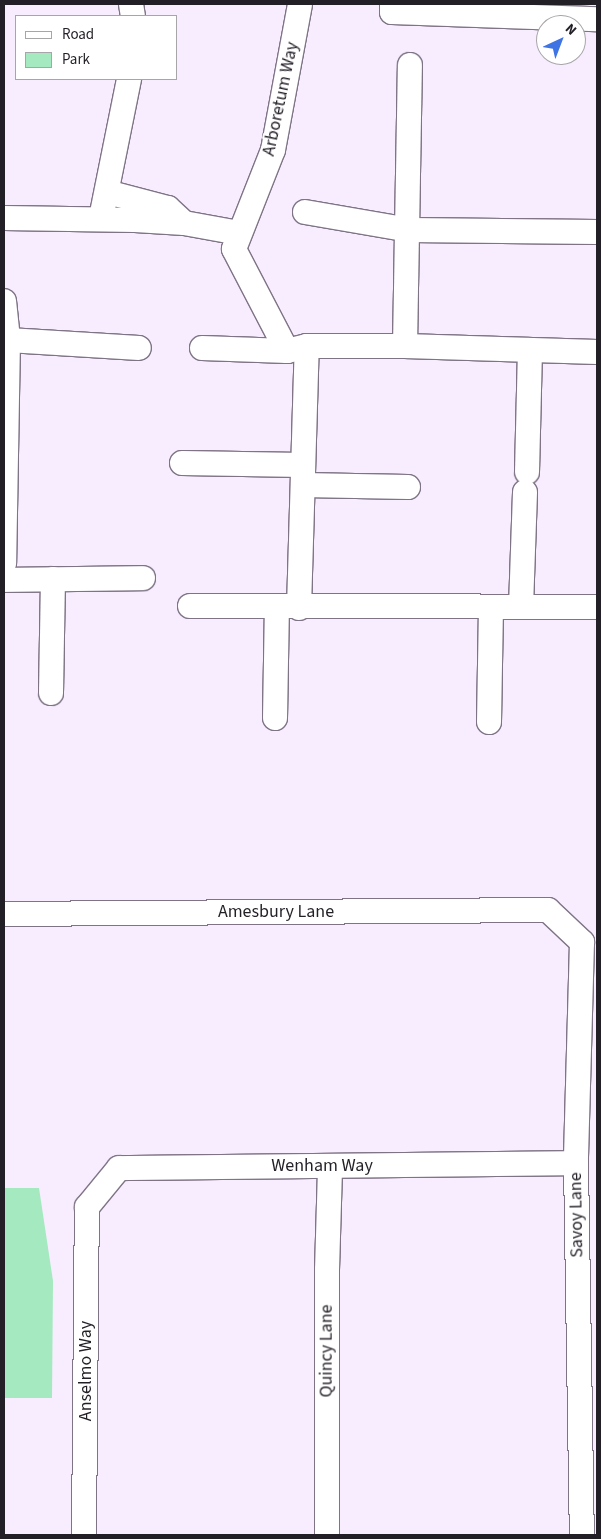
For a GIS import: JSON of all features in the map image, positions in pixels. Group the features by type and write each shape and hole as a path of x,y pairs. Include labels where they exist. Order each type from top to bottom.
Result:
{"street":[{"name":"Arboretum Way","path":"237,241 273,150 300,4"},
{"path":"392,4 392,12 597,20"},
{"path":"405,346 409,230 410,65"},
{"path":"101,218 129,80"},
{"path":"107,192 168,208 184,224"},
{"path":"305,212 409,230 597,232"},
{"path":"4,218 101,218 184,224 237,241 297,348 303,475 275,718"},
{"path":"4,301 8,340 4,563"},
{"path":"8,340 140,348"},
{"path":"202,348 405,346 597,352"},
{"path":"521,607 530,350"},
{"path":"182,463 408,487"},
{"path":"4,580 143,578"},
{"path":"51,693 53,579"},
{"path":"190,606 288,608 597,607"},
{"path":"489,722 491,608"},
{"name":"Amesbury Lane","path":"4,914 548,910"},
{"name":"Savoy Lane","path":"548,910 582,942 576,1163 589,1461 582,1535"},
{"name":"Wenham Way","path":"87,1207 119,1168 576,1163"},
{"name":"Quincy Lane","path":"327,1535 327,1270 330,1166"},
{"name":"Anselmo Way","path":"84,1535 87,1207"}],"green space":[{"path":"4,1188 39,1188 53,1281 52,1398 4,1398"}]}
